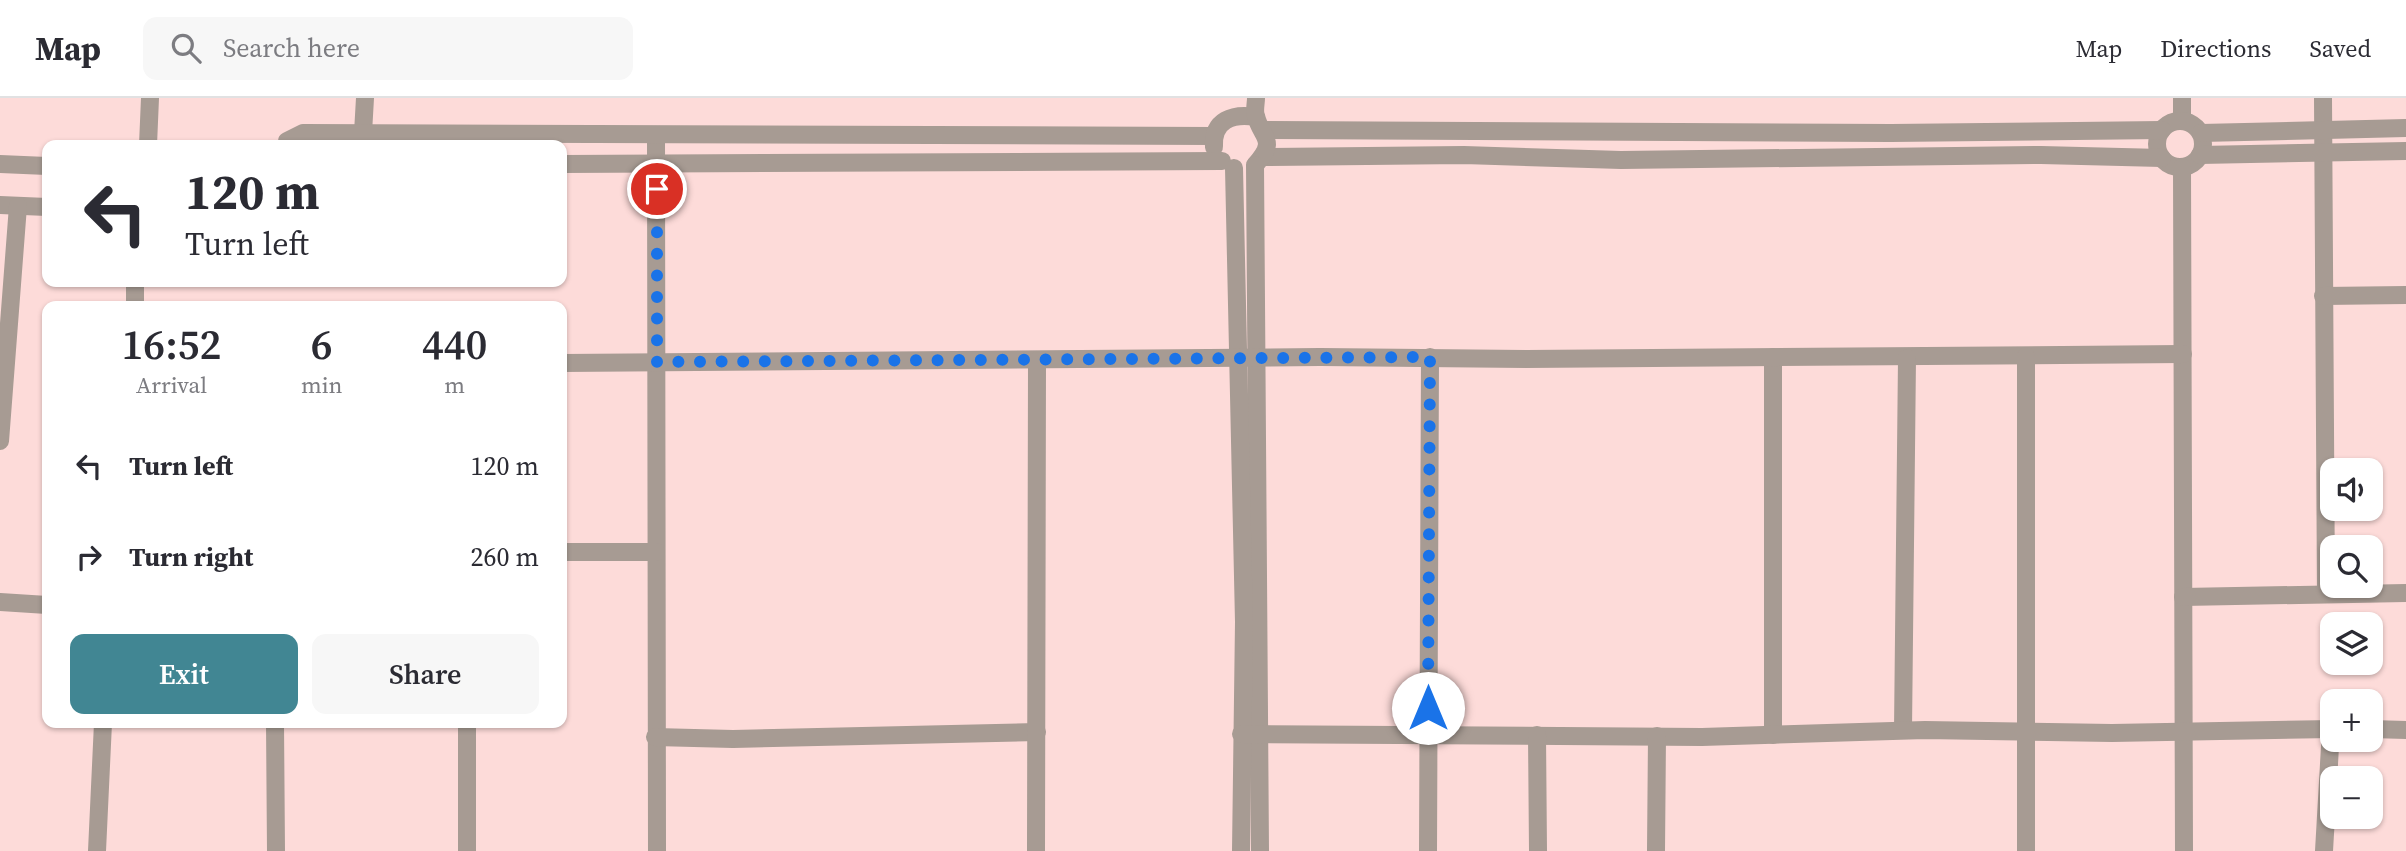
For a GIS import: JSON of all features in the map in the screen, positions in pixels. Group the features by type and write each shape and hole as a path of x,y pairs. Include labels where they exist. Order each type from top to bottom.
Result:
{"street":[{"path":"148,140 150,98"},
{"path":"363,133 365,98"},
{"path":"1241,851 1247,358 1259,160 1266,148 1256,98"},
{"path":"2182,98 2182,121"},
{"path":"2323,98 2325,535"},
{"path":"1260,851 1260,735 1247,358 1228,164 1216,153 1214,136 1234,106 1260,124 1891,133 2162,130"},
{"path":"2162,158 2157,145 2162,130 2174,121 2182,121 2196,127 2201,133 2200,155"},
{"path":"2201,133 2406,128"},
{"path":"289,140 303,133 1214,136"},
{"path":"656,136 656,851"},
{"path":"2182,167 2200,155 2406,151"},
{"path":"567,164 1228,164 1259,160 1450,155 1621,160 2066,155 2162,158 2182,167"},
{"path":"0,164 42,166"},
{"path":"2182,167 2185,851"},
{"path":"0,442 9,205 42,207"},
{"path":"2323,296 2406,295"},
{"path":"567,363 1430,357 1907,358 2183,354"},
{"path":"2026,356 2026,851"},
{"path":"1428,851 1430,357"},
{"path":"1773,357 1773,734"},
{"path":"1903,730 1907,358"},
{"path":"1036,851 1037,361"},
{"path":"567,552 656,552"},
{"path":"2383,593 2406,593"},
{"path":"2183,597 2320,594"},
{"path":"0,602 42,605"},
{"path":"97,851 103,728"},
{"path":"275,728 276,851"},
{"path":"467,728 467,851"},
{"path":"1241,734 1657,736 1903,730 2026,732 2320,729"},
{"path":"2383,729 2406,730"},
{"path":"654,737 747,739 1037,732"},
{"path":"1537,735 1538,851"},
{"path":"1656,851 1657,736"},
{"path":"2324,851 2330,752"}],"route":[{"path":"657,189 657,362 1430,357 1428,708"}]}
